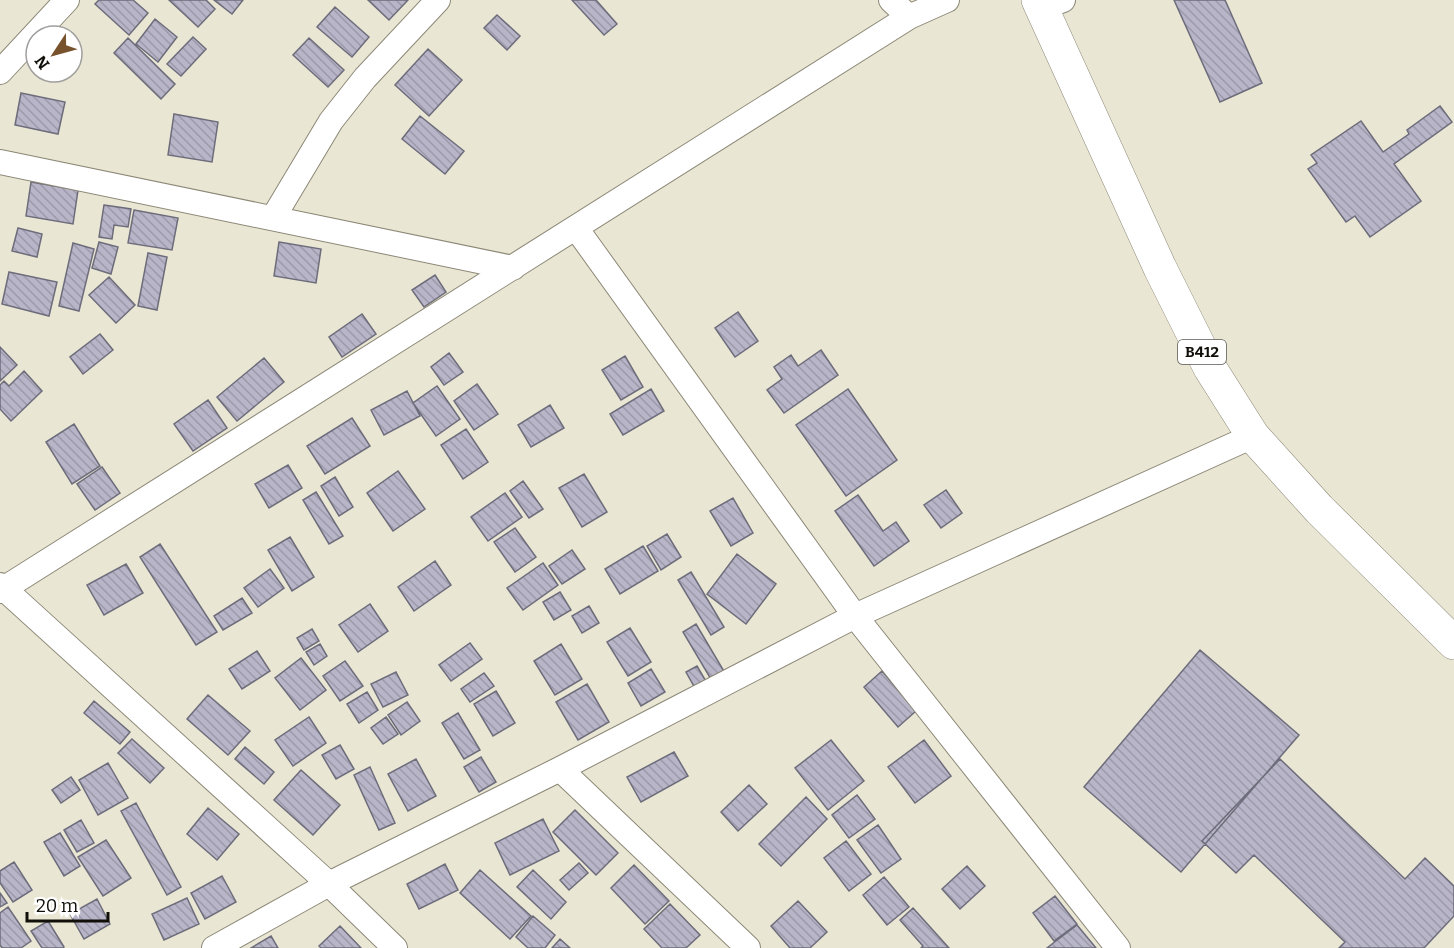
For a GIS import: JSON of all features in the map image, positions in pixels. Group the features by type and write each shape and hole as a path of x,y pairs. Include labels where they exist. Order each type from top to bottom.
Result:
{"main road":[{"name":"B412","path":"1048,3 1165,278 1210,368 1253,436 1319,509 1454,643"}],"street":[{"path":"0,72 67,0"},
{"path":"273,218 331,121 365,78 438,0"},
{"path":"891,0 909,17"},
{"path":"394,948 329,884 1,588 909,17 947,0"},
{"path":"0,162 513,268"},
{"path":"576,228 855,616 1118,948"},
{"path":"214,948 329,884 560,769 855,616 1253,436"},
{"path":"560,769 748,948"}],"building":[{"path":"99,0 133,0 148,13 129,35 95,4"},
{"path":"169,0 206,0 215,9 198,27"},
{"path":"214,0 243,0 232,14"},
{"path":"368,0 408,0 389,20"},
{"path":"572,0 596,0 617,24 604,35"},
{"path":"1174,0 1225,0 1262,83 1220,102"},
{"path":"335,7 369,37 352,57 317,27"},
{"path":"497,15 520,36 507,50 484,28"},
{"path":"155,19 177,37 158,62 136,44"},
{"path":"193,37 206,49 181,76 167,64"},
{"path":"128,38 175,84 161,99 114,53"},
{"path":"309,38 344,70 328,87 293,55"},
{"path":"428,49 462,80 429,116 395,85"},
{"path":"21,93 65,102 58,134 15,125"},
{"path":"1440,106 1452,122 1394,164 1421,201 1370,237 1355,216 1346,222 1308,169 1317,163 1311,155 1361,121 1383,152 1409,134 1407,130"},
{"path":"174,114 218,122 212,162 168,155"},
{"path":"420,116 464,151 445,174 402,139"},
{"path":"31,182 78,190 73,224 26,216"},
{"path":"104,205 131,209 128,227 114,225 112,239 99,237"},
{"path":"134,210 178,218 172,250 128,243"},
{"path":"18,228 42,234 37,257 12,251"},
{"path":"99,242 118,247 111,274 92,268"},
{"path":"279,242 321,249 316,283 274,276"},
{"path":"73,243 94,249 79,311 59,306"},
{"path":"148,253 167,257 157,310 138,306"},
{"path":"9,272 57,282 49,316 2,304"},
{"path":"435,275 446,292 424,307 412,290"},
{"path":"109,277 135,305 116,323 89,295"},
{"path":"738,312 758,341 735,357 715,328"},
{"path":"362,314 376,334 342,357 329,337"},
{"path":"100,334 113,350 83,374 70,357"},
{"path":"0,347 17,365 0,381"},
{"path":"821,350 838,375 784,413 767,390 782,379 774,367 791,355 798,366"},
{"path":"449,353 463,372 444,385 431,367"},
{"path":"625,356 643,387 621,400 602,370"},
{"path":"264,358 284,382 237,421 217,397"},
{"path":"24,371 42,391 11,421 0,409 0,385 4,381 9,386"},
{"path":"477,384 498,414 474,430 454,401"},
{"path":"437,386 460,419 436,436 413,403"},
{"path":"651,389 664,411 623,435 610,414"},
{"path":"848,389 897,460 846,496 796,425"},
{"path":"407,391 420,416 384,435 371,410"},
{"path":"208,400 227,428 193,451 174,424"},
{"path":"550,405 564,428 531,447 518,425"},
{"path":"352,418 370,446 325,474 307,446"},
{"path":"74,424 100,466 72,484 46,442"},
{"path":"466,429 488,462 463,479 441,445"},
{"path":"288,465 302,488 269,508 255,484"},
{"path":"102,467 120,493 95,510 77,484"},
{"path":"398,471 425,509 393,531 367,493"},
{"path":"584,474 607,512 582,527 559,488"},
{"path":"335,477 353,507 339,516 321,486"},
{"path":"523,481 543,509 529,518 510,491"},
{"path":"946,490 962,513 941,528 924,505"},
{"path":"316,492 343,536 329,544 303,500"},
{"path":"505,493 522,517 488,541 471,517"},
{"path":"858,495 883,531 896,522 909,541 874,566 835,511"},
{"path":"733,498 753,533 731,546 710,511"},
{"path":"515,528 536,557 515,572 494,542"},
{"path":"667,534 681,557 661,570 647,546"},
{"path":"290,537 314,577 292,591 268,550"},
{"path":"160,544 217,632 196,645 140,557"},
{"path":"643,546 658,571 620,594 605,569"},
{"path":"572,550 585,569 562,584 549,566"},
{"path":"737,554 776,584 746,624 707,594"},
{"path":"435,561 451,585 414,611 398,587"},
{"path":"543,563 558,585 523,610 507,588"},
{"path":"126,564 143,593 104,615 87,585"},
{"path":"270,569 284,588 258,607 244,588"},
{"path":"691,572 724,627 711,635 678,580"},
{"path":"560,592 571,610 554,620 543,602"},
{"path":"242,598 252,613 223,630 214,616"},
{"path":"370,604 388,631 358,652 339,625"},
{"path":"589,606 599,623 582,633 572,616"},
{"path":"696,624 725,673 712,681 683,632"},
{"path":"630,628 651,662 628,676 607,642"},
{"path":"312,629 319,641 304,650 297,638"},
{"path":"470,643 482,659 451,681 439,665"},
{"path":"320,644 327,656 314,665 306,652"},
{"path":"561,644 582,679 555,695 534,661"},
{"path":"1200,650 1299,735 1181,872 1084,787"},
{"path":"257,651 270,671 242,689 229,669"},
{"path":"301,658 326,690 300,710 275,678"},
{"path":"345,661 363,686 340,701 323,676"},
{"path":"697,666 707,683 696,690 686,672"},
{"path":"651,669 665,692 641,706 628,683"},
{"path":"882,671 916,711 898,727 864,687"},
{"path":"396,672 408,695 383,707 371,684"},
{"path":"484,673 494,686 470,702 461,689"},
{"path":"587,684 609,722 578,740 556,702"},
{"path":"496,691 515,723 493,736 474,704"},
{"path":"367,692 378,710 359,723 347,704"},
{"path":"208,695 250,731 228,755 187,719"},
{"path":"94,701 130,732 120,744 84,713"},
{"path":"407,702 420,721 401,735 388,715"},
{"path":"458,713 480,750 464,759 442,723"},
{"path":"309,717 326,743 293,766 275,740"},
{"path":"386,717 398,734 383,744 371,728"},
{"path":"132,739 164,768 150,783 118,753"},
{"path":"831,740 864,781 828,810 795,768"},
{"path":"924,740 951,776 915,803 888,767"},
{"path":"340,745 354,769 336,779 322,755"},
{"path":"245,747 274,772 264,784 235,759"},
{"path":"674,752 688,776 641,802 627,777"},
{"path":"481,757 496,782 479,792 464,767"},
{"path":"416,759 436,796 408,811 388,774"},
{"path":"1280,759 1405,879 1425,858 1454,886 1454,916 1424,948 1339,948 1345,942 1254,855 1236,873 1202,841"},
{"path":"108,763 128,798 98,815 79,780"},
{"path":"370,767 395,823 379,830 354,775"},
{"path":"301,770 340,805 313,835 274,800"},
{"path":"71,777 80,790 61,803 52,790"},
{"path":"749,785 767,804 738,831 721,812"},
{"path":"857,795 875,819 849,838 832,815"},
{"path":"806,797 827,819 781,866 759,844"},
{"path":"136,803 181,887 167,895 121,811"},
{"path":"208,808 239,834 217,860 187,834"},
{"path":"575,810 618,853 596,875 553,832"},
{"path":"543,819 559,851 510,875 495,843"},
{"path":"81,820 94,843 77,852 64,830"},
{"path":"878,825 901,859 881,873 857,840"},
{"path":"60,833 80,866 64,876 44,842"},
{"path":"106,840 131,878 103,896 78,857"},
{"path":"846,841 871,874 849,891 824,858"},
{"path":"14,862 32,890 13,902 0,883 0,871"},
{"path":"579,863 588,873 569,890 560,880"},
{"path":"445,864 458,890 419,909 407,884"},
{"path":"634,865 669,901 645,924 611,888"},
{"path":"967,866 985,886 960,909 942,889"},
{"path":"480,870 531,916 510,939 460,893"},
{"path":"533,870 566,902 551,919 517,887"},
{"path":"222,876 236,902 205,919 191,893"},
{"path":"884,877 909,907 887,925 863,895"},
{"path":"0,893 7,903 0,907"},
{"path":"1055,896 1077,924 1054,941 1033,913"},
{"path":"187,898 199,924 164,940 152,914"},
{"path":"97,899 110,924 84,939 70,914"},
{"path":"798,901 827,932 810,948 790,948 771,926"},
{"path":"670,904 700,935 686,948 662,948 644,929"},
{"path":"8,907 31,941 21,948 2,948 0,945 0,913"},
{"path":"913,908 949,948 921,948 923,946 900,920"},
{"path":"533,916 555,935 545,948 528,948 516,937"},
{"path":"48,921 63,948 42,948 31,931"},
{"path":"1077,925 1096,948 1047,948 1052,944"},
{"path":"340,926 361,948 321,948 319,946"},
{"path":"271,936 278,948 251,948"},
{"path":"560,939 570,948 552,948"}]}
